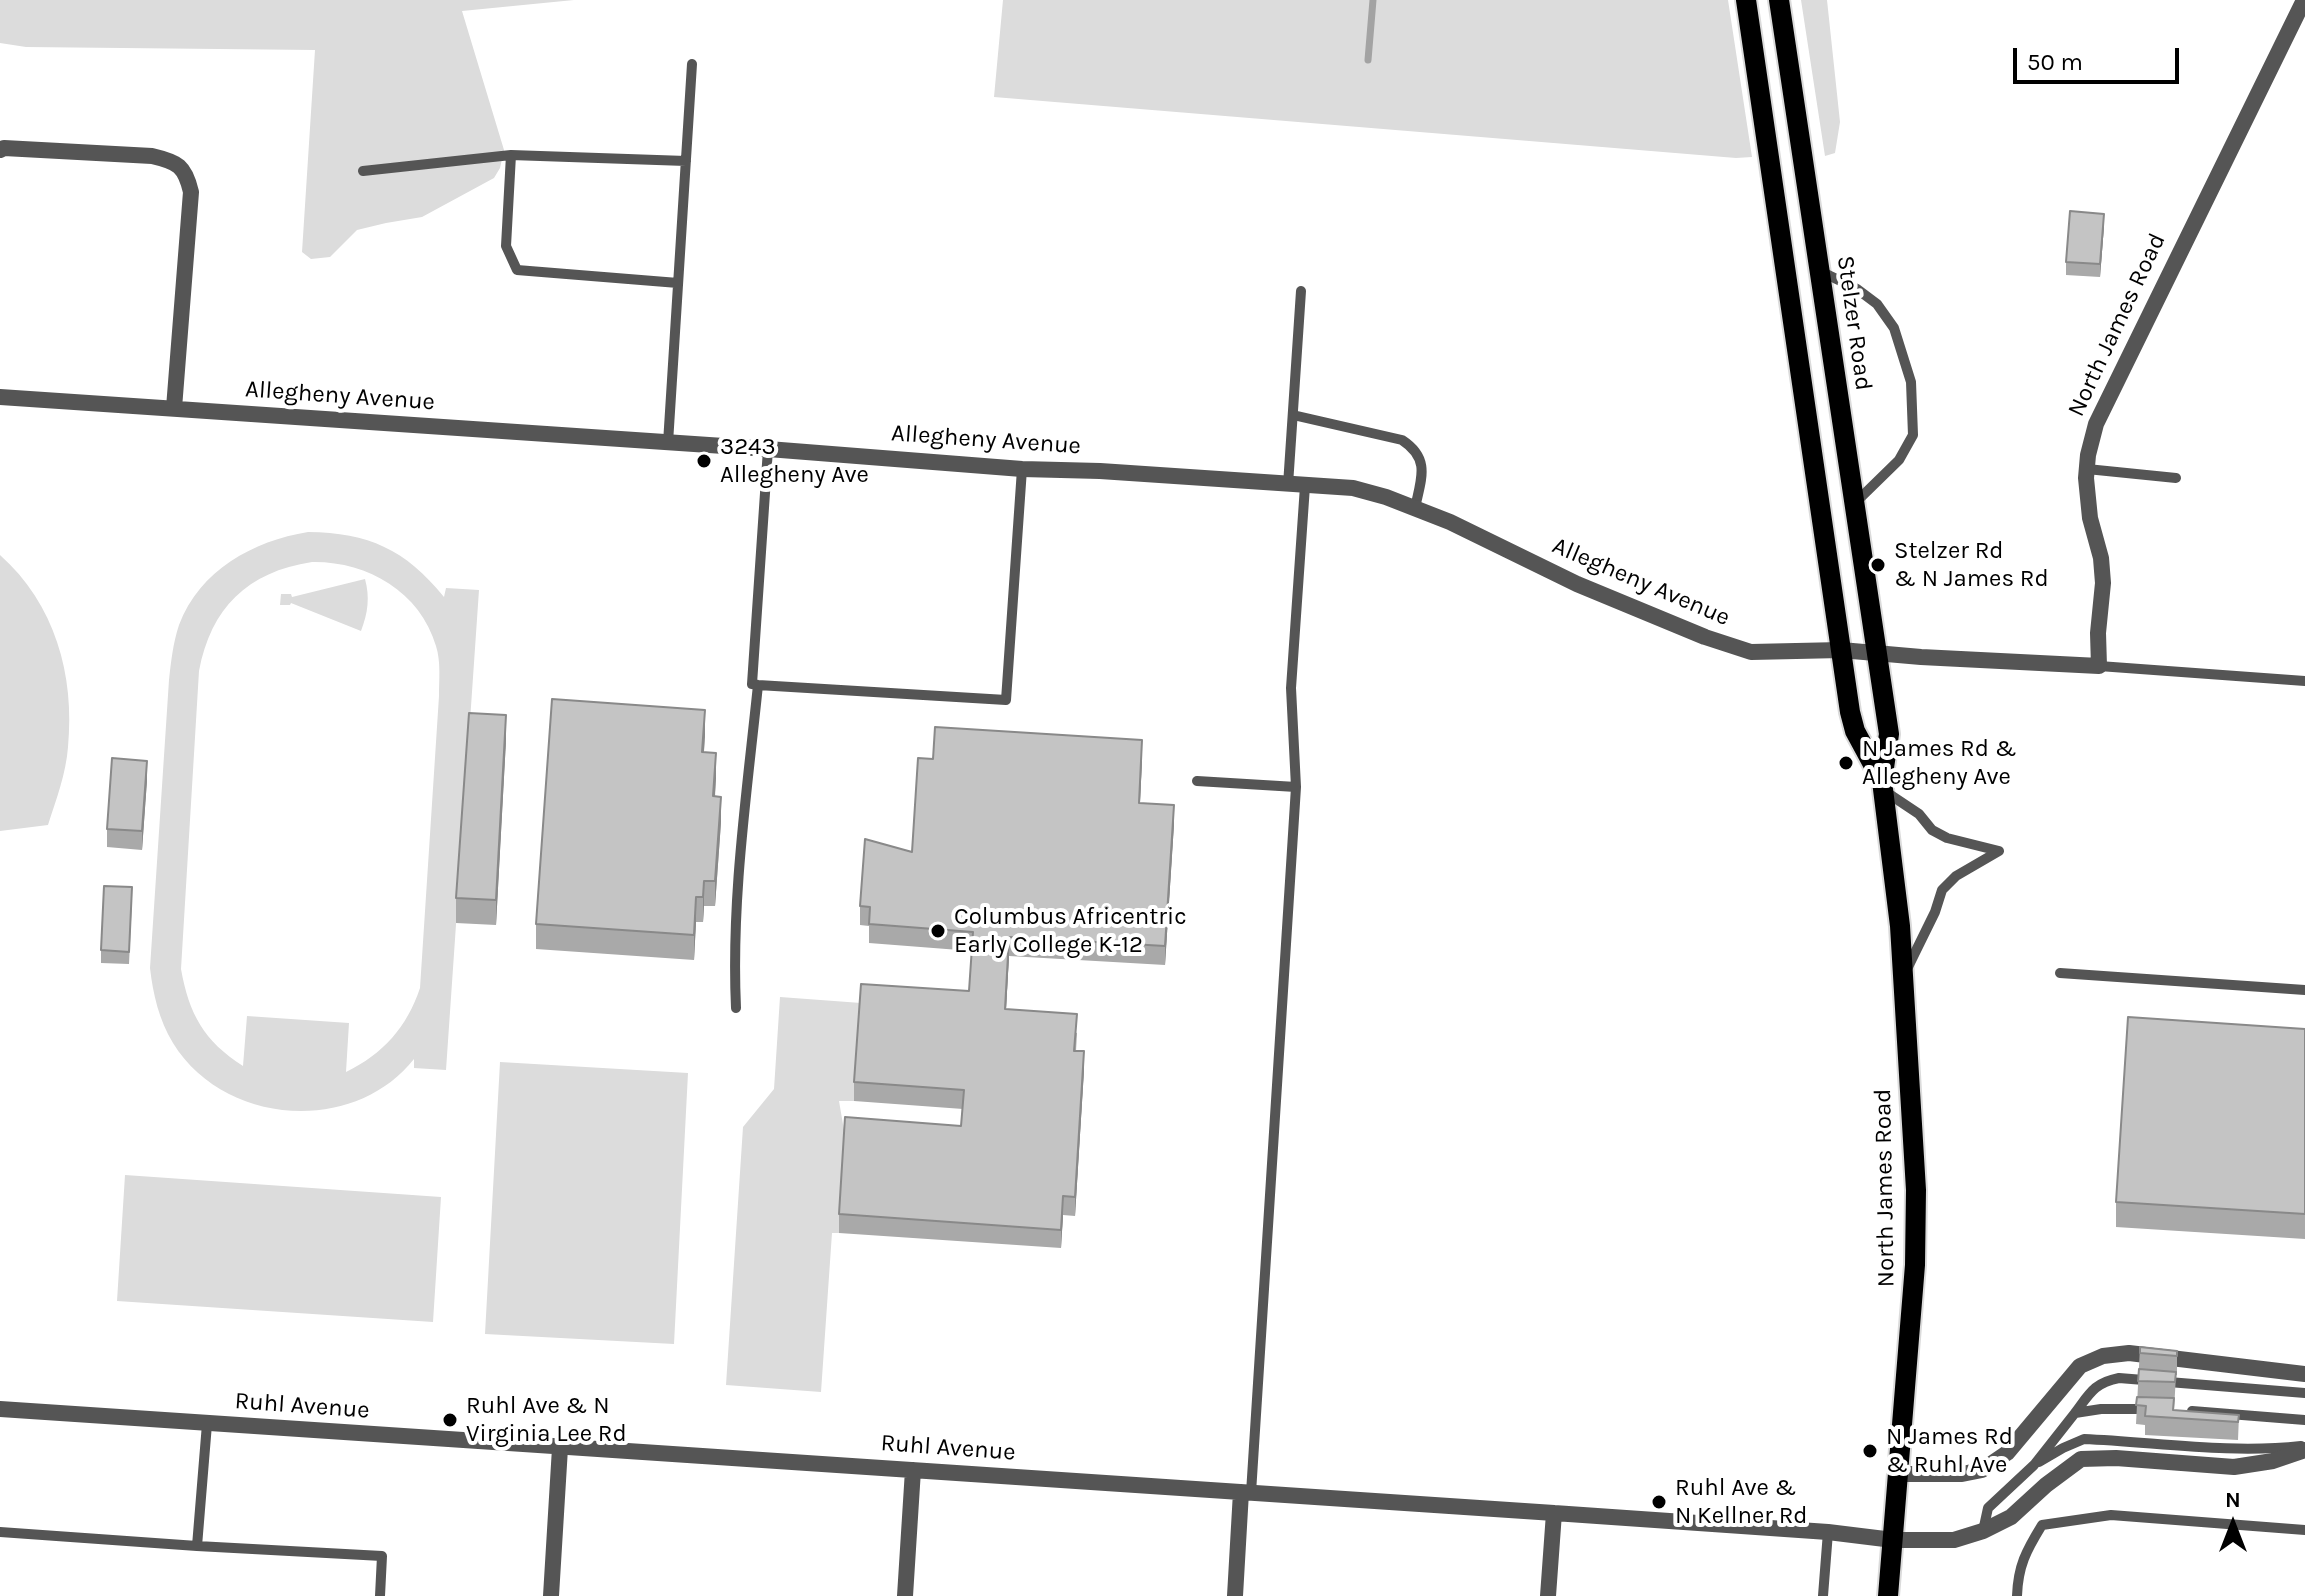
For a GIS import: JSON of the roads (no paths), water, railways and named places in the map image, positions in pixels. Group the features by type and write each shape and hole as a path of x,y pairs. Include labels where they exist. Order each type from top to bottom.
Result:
{"main road":[{"path":"1746,0 1841,650"},
{"name":"Stelzer Road","path":"1779,0 1877,653"},
{"name":"North James Road","path":"1841,650 1855,731 1882,785"},
{"name":"North James Road","path":"1877,653 1889,734 1882,785 1904,974 1916,1190 1915,1265 1888,1596"}],"street":[{"name":"North James Road","path":"2099,666 2098,633 2103,583 2101,558 2090,518 2087,469 2096,424 2304,0"},
{"path":"0,150 152,156 173,161 187,174 191,192 174,408"},
{"name":"Allegheny Avenue","path":"0,397 1022,469 1152,474 1353,488 1450,522 1577,584 1705,637 1751,652 1841,650"},
{"path":"1841,650 1992,662 2099,666"},
{"path":"1898,1474 1962,1474 1982,1470 2007,1453 2080,1366 2103,1356 2129,1353 2305,1374"},
{"name":"Ruhl Avenue","path":"0,1409 1554,1513 1828,1532 1893,1540 1954,1540 1983,1531 2011,1517 2081,1459 2116,1458 2234,1467 2273,1461 2305,1448"},
{"path":"551,1596 560,1448"},
{"path":"905,1596 913,1470"},
{"path":"1235,1596 1246,1492"},
{"path":"1548,1596 1554,1513"}],"lane":[{"path":"668,443 692,64"},
{"path":"363,171 511,155 686,161"},
{"path":"511,155 506,246 517,270 678,283"},
{"path":"1820,271 1857,289 1877,304 1894,328 1911,382 1913,435 1899,460 1855,503"},
{"path":"1246,1492 1296,787 1291,688 1297,485 1293,415 1301,291"},
{"path":"1293,415 1402,440 1411,445 1422,463 1415,508"},
{"path":"768,449 752,684 758,685 1006,700 1022,469"},
{"path":"2087,469 2176,478"},
{"path":"2099,666 2305,681"},
{"path":"736,1008 735,926 740,852 758,685"},
{"path":"1197,781 1296,787"},
{"path":"1882,785 1919,814 1932,830 1947,838 1999,851 1956,876 1942,890 1935,912 1904,974"},
{"path":"2060,973 2305,990"},
{"path":"1983,1531 1988,1508 2034,1465 2090,1393 2103,1381 2119,1378 2305,1393"},
{"path":"2075,1413 2101,1409 2162,1409"},
{"path":"2174,1410 2305,1420"},
{"path":"197,1546 207,1424"},
{"path":"2034,1465 2084,1439 2236,1449 2305,1448"},
{"path":"2017,1596 2018,1572 2027,1549 2042,1525 2111,1515 2305,1530"},
{"path":"0,1532 382,1556 380,1596"},
{"path":"1823,1596 1828,1532"}],"waterway":[{"path":"1368,60 1373,0"}],"place":[{"name":"3243 Allegheny Ave","path":"704,461"},
{"name":"Stelzer Rd & N James Rd","path":"1878,565"},
{"name":"N James Rd & Allegheny Ave","path":"1846,763"},
{"name":"Columbus Africentric Early College K-12","path":"938,931"},
{"name":"Ruhl Ave & N Virginia Lee Rd","path":"450,1420"},
{"name":"N James Rd & Ruhl Ave","path":"1870,1451"},
{"name":"Ruhl Ave & N Kellner Rd","path":"1659,1502"}]}
